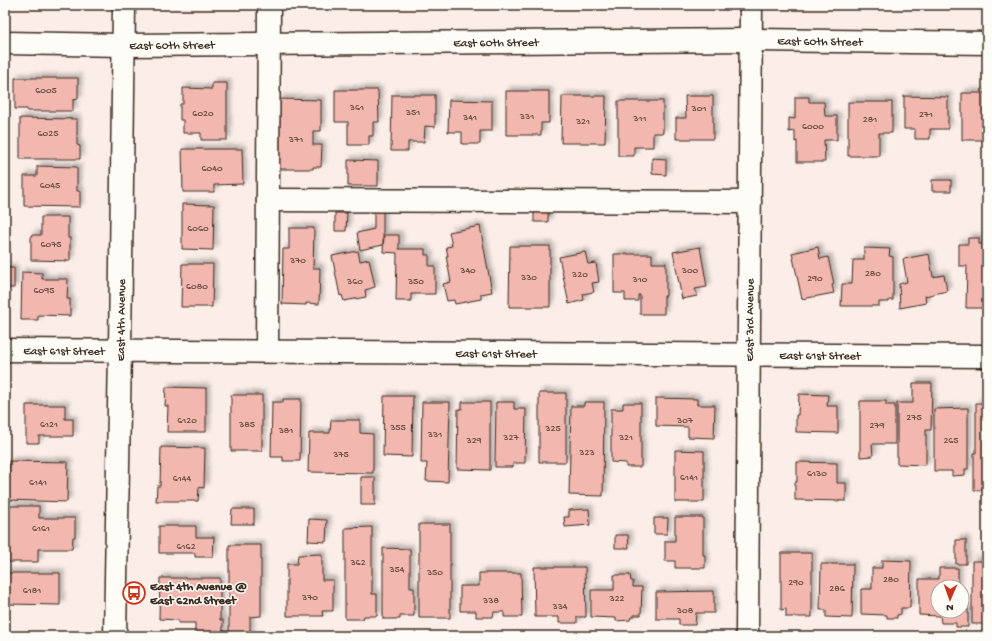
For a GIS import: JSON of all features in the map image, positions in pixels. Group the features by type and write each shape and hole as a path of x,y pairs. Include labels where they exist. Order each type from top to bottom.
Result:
{"street":[{"name":"East 4th Avenue","path":"115,636 124,5"},
{"path":"267,351 269,5"},
{"name":"East 3rd Avenue","path":"747,636 751,5"},
{"name":"East 60th Street","path":"5,43 123,44 751,40 987,43"},
{"path":"268,200 750,202"},
{"name":"East 61st Street","path":"5,350 987,356"}],"building":[{"path":"15,78 78,78 78,99 73,100 73,111 27,111 27,109 15,109"},
{"path":"212,83 227,83 227,140 201,140 201,133 183,133 183,120 180,120 180,104 183,104 183,88 212,89"},
{"path":"335,90 378,90 379,122 373,122 373,136 369,136 369,145 348,145 348,122 335,122"},
{"path":"506,91 549,91 549,123 541,123 541,135 506,135"},
{"path":"962,93 987,93 987,140 962,140"},
{"path":"392,95 435,95 435,127 425,126 424,142 408,142 408,151 391,151"},
{"path":"562,96 606,96 605,143 561,143"},
{"path":"685,96 713,96 713,139 676,139 676,118 686,118"},
{"path":"904,96 948,97 948,129 930,129 930,139 915,139 915,129 904,129"},
{"path":"795,97 809,97 809,102 824,102 825,116 837,116 837,140 824,140 825,162 797,162 797,141 795,142 795,131 789,132 789,118 795,119"},
{"path":"279,99 321,100 321,131 313,131 313,145 322,145 321,167 313,167 313,169 278,169"},
{"path":"449,100 492,101 492,131 480,131 480,144 462,144 462,132 448,132"},
{"path":"618,101 663,101 663,133 653,133 653,147 634,147 634,156 618,156"},
{"path":"848,102 892,102 892,133 879,133 879,156 848,156"},
{"path":"20,118 77,119 77,145 80,146 80,159 20,159"},
{"path":"182,149 242,149 243,184 214,185 214,192 183,192"},
{"path":"652,158 666,159 666,175 652,174"},
{"path":"348,160 378,161 378,186 348,186"},
{"path":"37,166 77,167 77,191 80,191 80,207 24,206 24,176 37,176"},
{"path":"932,180 951,180 951,191 932,191"},
{"path":"182,204 214,205 213,250 182,249"},
{"path":"374,208 383,208 383,245 360,250 357,233 374,229"},
{"path":"534,209 548,210 548,222 534,222"},
{"path":"335,213 347,213 346,231 335,231"},
{"path":"41,217 68,217 70,261 31,260 31,235 41,235"},
{"path":"480,226 492,292 481,294 481,299 455,304 454,300 447,301 443,284 451,282 446,256 448,256 446,247 452,246 449,232"},
{"path":"289,228 314,228 313,268 320,268 319,304 282,304 283,249 289,249"},
{"path":"384,235 399,235 399,249 425,249 425,255 429,255 429,266 435,266 435,294 411,294 411,301 396,301 397,253 383,252"},
{"path":"968,238 979,238 979,244 987,244 987,308 966,308 967,266 959,266 959,244 968,244"},
{"path":"510,246 550,246 550,307 509,307"},
{"path":"700,247 707,287 695,289 697,296 682,299 673,252"},
{"path":"818,247 820,259 828,257 834,284 832,285 834,293 802,299 792,253"},
{"path":"864,248 890,249 889,256 893,257 893,300 889,300 889,302 879,302 879,306 841,306 842,284 852,284 853,260 864,260"},
{"path":"358,251 360,261 369,259 375,287 365,290 366,297 344,301 342,295 340,296 332,256"},
{"path":"585,252 588,264 596,263 599,282 592,283 594,292 583,294 584,300 569,304 559,257"},
{"path":"614,254 652,254 652,263 666,263 666,296 664,296 664,314 640,314 640,295 638,295 638,301 625,301 625,293 614,293"},
{"path":"929,254 933,277 944,275 947,291 925,296 926,303 900,308 899,284 907,282 903,259"},
{"path":"182,264 213,264 212,307 181,307"},
{"path":"5,268 14,268 14,288 5,288"},
{"path":"22,272 42,273 42,279 68,279 67,299 70,299 70,316 38,315 38,320 21,320"},
{"path":"913,383 932,383 931,430 926,430 926,465 897,464 897,403 913,403"},
{"path":"166,387 206,388 206,432 167,432 168,406 165,406"},
{"path":"539,393 566,393 566,462 539,462"},
{"path":"799,394 828,395 827,406 838,406 838,433 796,432 796,415 798,415"},
{"path":"231,395 262,395 262,451 231,451"},
{"path":"384,396 413,396 412,457 383,456"},
{"path":"656,398 697,399 697,405 715,405 714,438 688,437 688,427 656,426"},
{"path":"283,399 301,399 300,461 283,461 283,457 271,457 272,402 283,402"},
{"path":"860,401 886,401 886,405 895,405 895,444 872,444 873,456 860,457"},
{"path":"422,402 450,402 448,482 426,481 427,463 421,463"},
{"path":"462,402 490,402 490,470 457,469 458,409 462,409"},
{"path":"496,402 514,402 514,409 526,409 525,463 513,463 513,467 495,467"},
{"path":"584,402 604,402 603,496 569,495 571,406 584,406"},
{"path":"623,403 641,403 641,467 626,467 626,463 611,462 611,409 623,409"},
{"path":"976,403 987,403 987,470 983,470 984,490 974,490"},
{"path":"26,405 65,405 65,419 73,419 73,436 39,436 39,443 26,443"},
{"path":"968,408 968,469 965,469 965,475 952,476 952,471 934,471 934,409"},
{"path":"331,420 360,420 360,433 373,434 373,473 308,472 309,433 330,433"},
{"path":"161,447 205,448 204,488 199,487 198,501 156,501 157,486 160,486"},
{"path":"675,450 704,451 704,502 675,502"},
{"path":"9,461 68,462 67,502 8,500"},
{"path":"797,462 837,463 837,483 846,483 846,501 795,500"},
{"path":"361,477 375,477 375,505 361,505"},
{"path":"8,506 39,506 39,518 75,518 75,537 73,537 72,549 38,549 38,562 8,562"},
{"path":"232,509 254,509 254,524 231,524"},
{"path":"589,509 590,525 565,527 564,517 569,517 569,510"},
{"path":"675,517 703,517 703,555 705,555 705,568 675,568 675,561 665,561 665,541 675,541"},
{"path":"654,518 668,518 667,534 654,534"},
{"path":"309,519 327,520 326,542 308,541"},
{"path":"419,524 450,524 450,618 419,618"},
{"path":"159,526 196,526 196,537 214,537 213,557 195,557 195,553 159,553"},
{"path":"372,527 372,594 377,594 377,616 364,616 363,619 345,619 345,528"},
{"path":"615,535 628,535 629,548 615,548"},
{"path":"956,540 966,540 966,564 956,564"},
{"path":"229,545 261,545 261,616 250,617 250,636 229,636"},
{"path":"383,548 410,549 410,588 414,588 414,616 400,616 400,619 383,619"},
{"path":"781,553 812,553 812,617 786,617 786,609 781,610"},
{"path":"322,554 322,580 333,580 333,611 322,611 323,616 287,616 287,564 297,564 298,555"},
{"path":"882,560 911,561 910,608 901,608 901,614 897,615 897,618 887,618 887,615 861,614 861,589 872,589 872,568 882,568"},
{"path":"972,561 987,561 987,624 972,624"},
{"path":"821,564 853,564 852,618 826,617 826,610 820,610"},
{"path":"534,567 585,567 586,617 577,617 577,623 559,623 559,617 535,617"},
{"path":"939,568 958,568 958,579 939,579"},
{"path":"5,573 60,573 60,605 5,604"},
{"path":"479,573 521,573 522,617 504,617 504,612 494,612 493,617 476,617 476,611 460,611 460,586 479,586"},
{"path":"614,575 630,575 631,581 633,581 633,587 642,587 641,615 634,615 634,617 631,617 630,620 616,621 616,618 591,617 591,590 614,590"},
{"path":"160,578 220,578 220,620 223,620 223,636 195,636 195,623 178,623 178,620 159,619"},
{"path":"919,579 930,579 930,616 919,615"},
{"path":"714,591 714,613 696,613 695,625 679,625 679,619 656,619 656,592"},
{"path":"940,619 968,619 968,627 956,627 956,623 941,623"}],"place":[{"name":"East 4th Avenue @ East 62nd Street","path":"134,593"}]}
